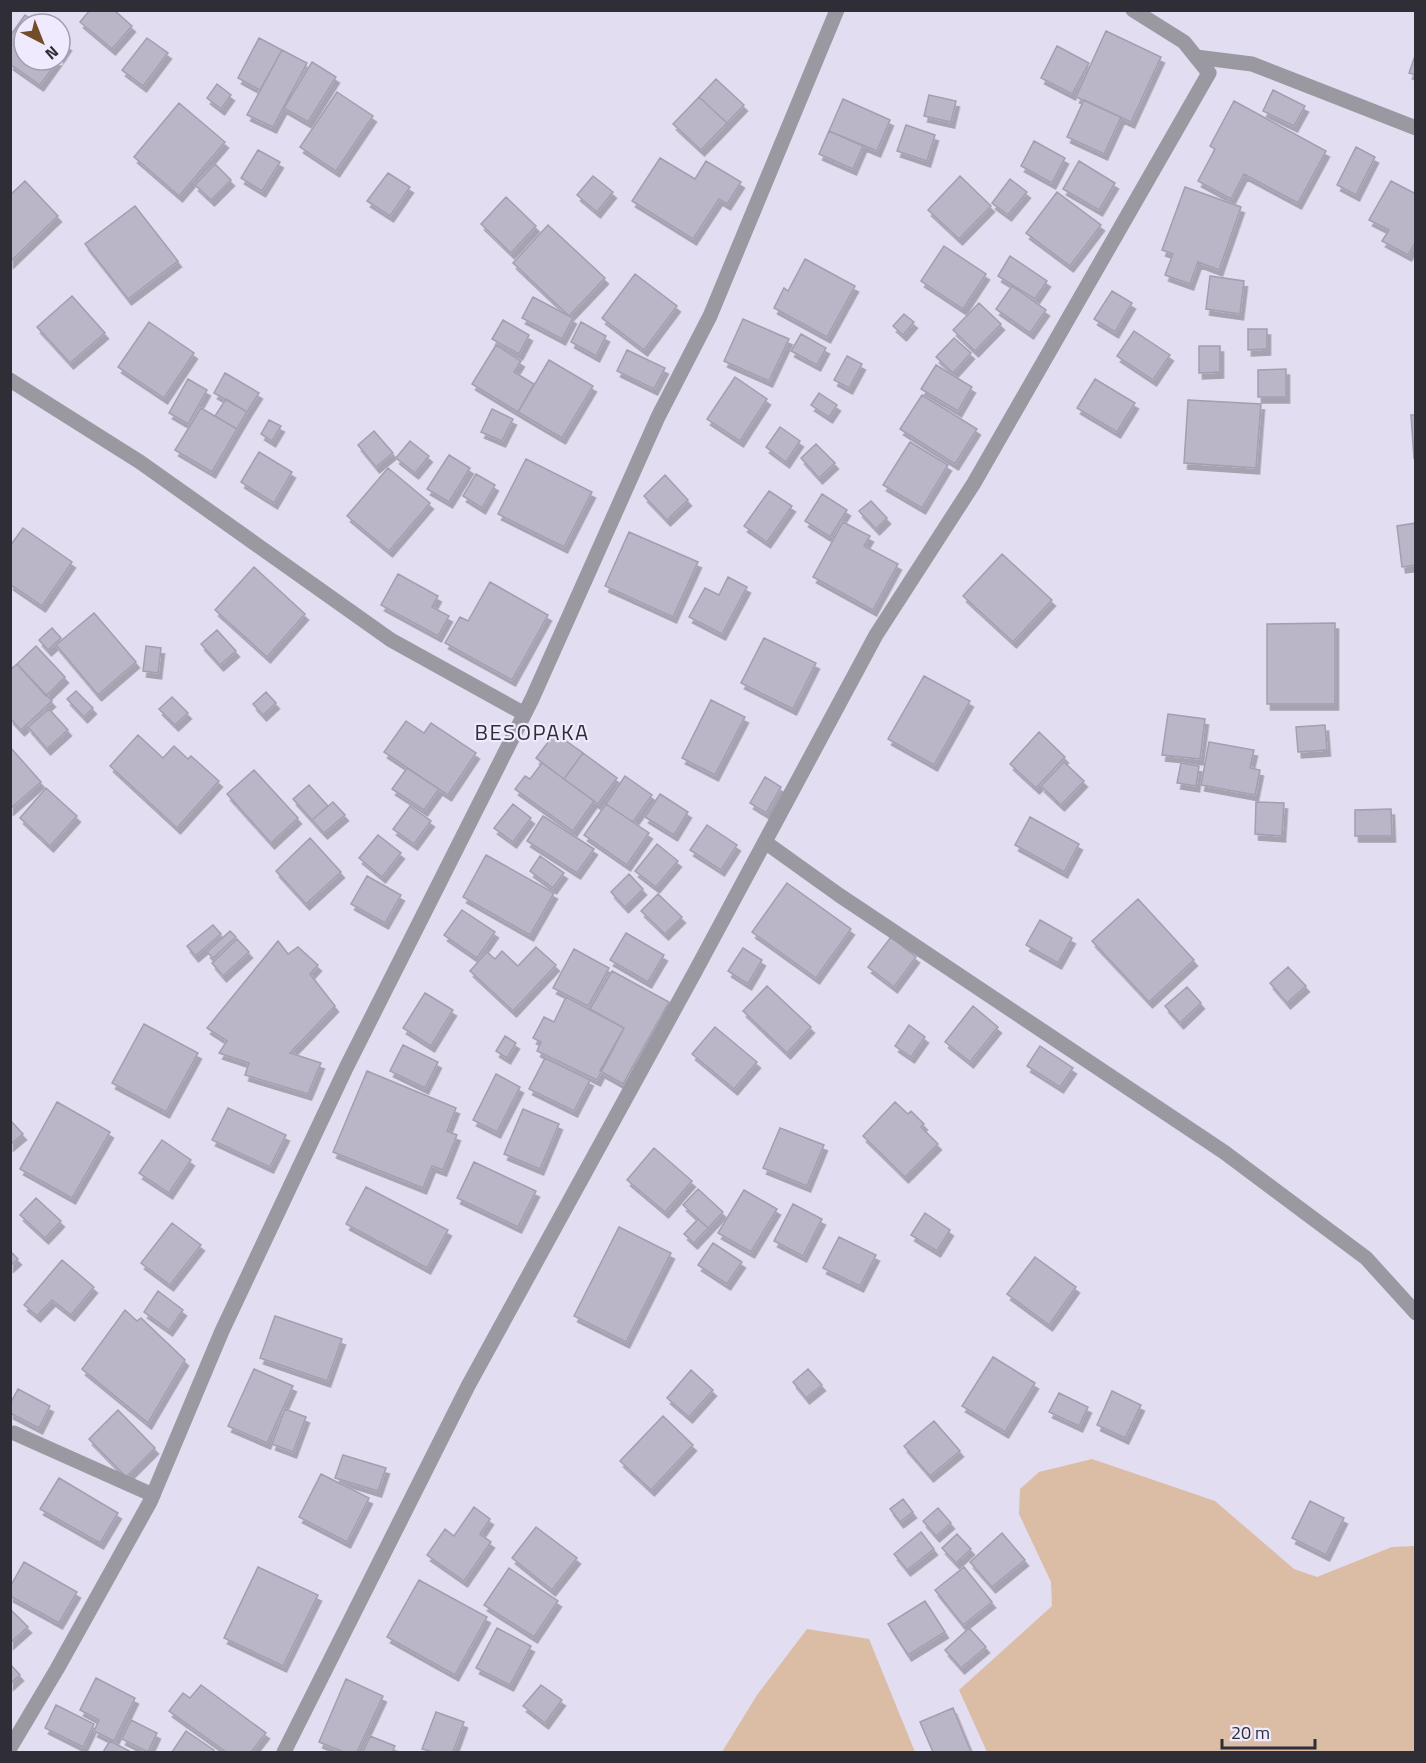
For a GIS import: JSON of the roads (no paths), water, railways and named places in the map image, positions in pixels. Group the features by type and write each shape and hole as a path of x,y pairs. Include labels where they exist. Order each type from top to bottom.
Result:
{"street":[{"path":"10,1748 57,1669 153,1495 222,1331 346,1068 532,699 658,417 710,316 837,10"},
{"path":"284,1752 468,1386 876,635 974,483 1209,73 1184,42 1133,10"},
{"path":"1196,57 1252,64 1416,128"},
{"path":"10,380 140,462 391,640 524,713"},
{"path":"765,842 839,895 1224,1152 1366,1258 1416,1313"},
{"path":"14,1433 153,1495"}],"district":[{"name":"BESOPAKA","path":"532,732"}]}
